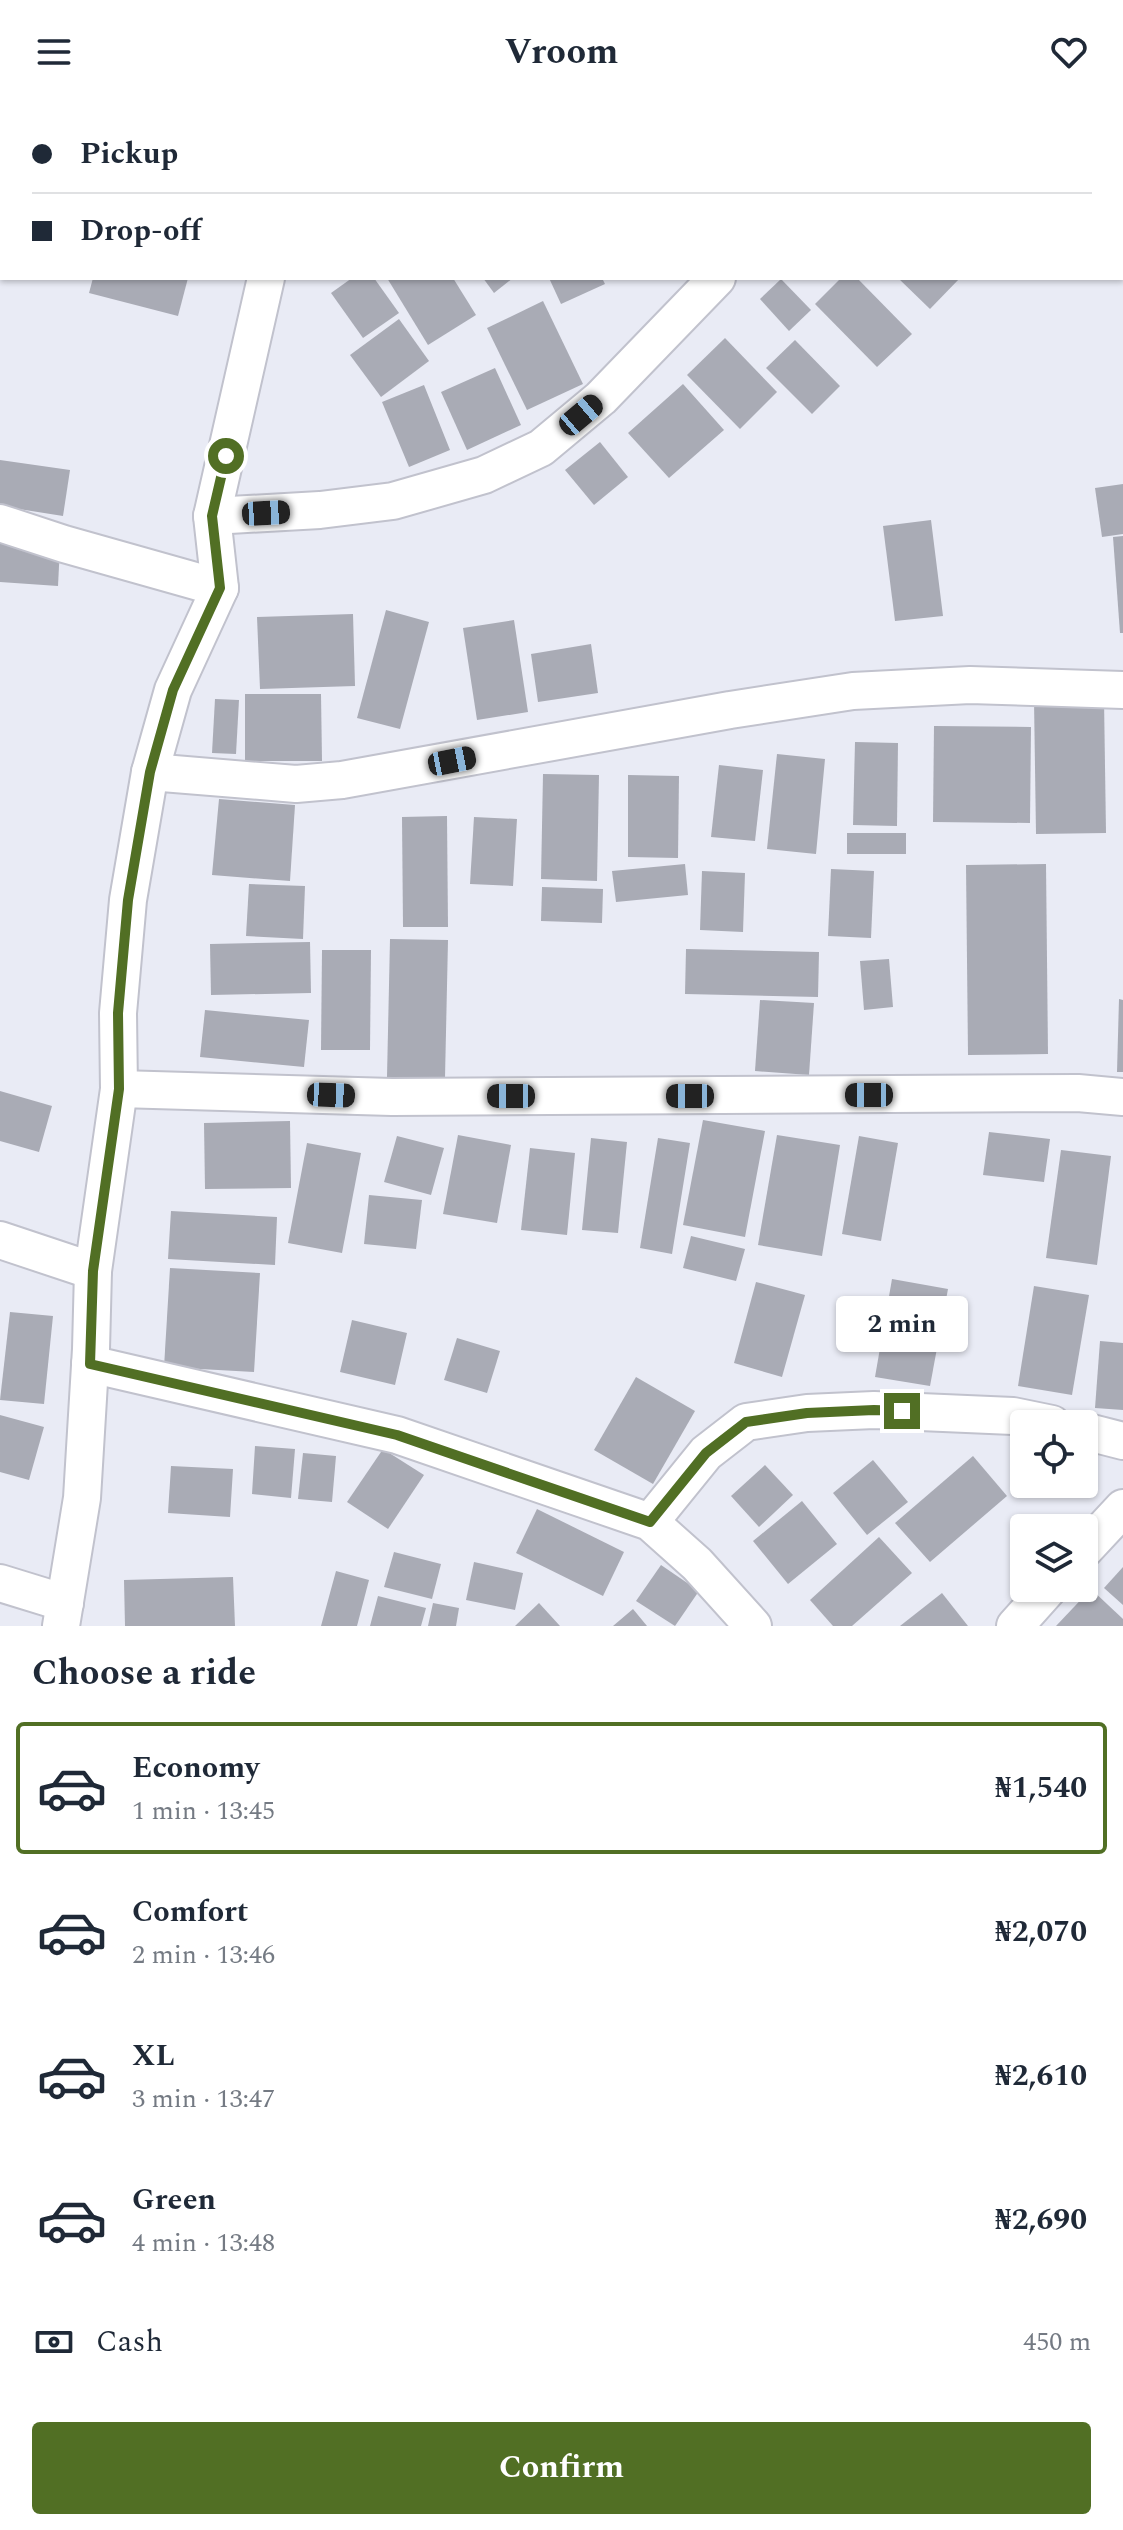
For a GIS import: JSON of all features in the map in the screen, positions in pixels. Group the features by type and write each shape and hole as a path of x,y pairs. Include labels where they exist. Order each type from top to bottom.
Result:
{"street":[{"path":"0,1583 63,1615 82,1498 93,1271 119,1089 118,1013 128,900 150,772 173,690 220,588 212,516 266,280"},
{"path":"212,516 320,510 393,501 484,475 541,448 601,398 715,280"},
{"path":"0,523 220,588"},
{"path":"150,772 296,784 342,780 853,691 970,685 1123,690"},
{"path":"119,1089 392,1097 1078,1093 1123,1097"},
{"path":"0,1240 93,1271"},
{"path":"90,1364 397,1435 650,1522 697,1564 753,1626"},
{"path":"650,1522 706,1453 746,1422 807,1413 874,1410 1010,1416"},
{"path":"1098,1435 1123,1441"},
{"path":"1098,1535 1123,1508"},
{"path":"1015,1626 1036,1602"}],"building":[{"path":"92,280 187,280 178,316 89,293"},
{"path":"349,280 375,280 399,313 363,338 331,293"},
{"path":"388,280 454,280 476,315 428,345"},
{"path":"484,280 510,280 494,293"},
{"path":"550,280 603,280 605,284 561,304"},
{"path":"782,280 811,310 789,331 760,299"},
{"path":"839,280 859,280 912,334 877,367 815,304"},
{"path":"900,280 958,280 930,309"},
{"path":"543,301 583,384 527,410 487,328"},
{"path":"399,319 429,361 381,397 350,355"},
{"path":"725,338 777,392 740,429 687,375"},
{"path":"795,340 840,386 812,414 766,368"},
{"path":"495,368 521,425 467,450 441,392"},
{"path":"683,384 724,430 669,478 628,433"},
{"path":"424,385 450,450 409,467 382,402"},
{"path":"600,442 628,477 594,505 565,470"},
{"path":"0,460 70,470 63,516 0,506"},
{"path":"1123,484 1123,534 1102,537 1095,488"},
{"path":"931,520 943,616 895,621 883,526"},
{"path":"1123,536 1123,633 1120,633 1113,537"},
{"path":"0,542 60,546 58,586 0,582"},
{"path":"386,610 429,622 400,729 357,718"},
{"path":"353,614 355,686 260,689 257,617"},
{"path":"514,620 528,712 477,720 463,628"},
{"path":"591,644 598,693 538,702 531,654"},
{"path":"245,694 321,694 322,761 245,761"},
{"path":"215,699 239,700 236,754 212,753"},
{"path":"1104,699 1106,833 1036,834 1034,700"},
{"path":"934,726 1031,727 1030,823 933,822"},
{"path":"855,742 898,743 897,826 853,825"},
{"path":"777,754 825,759 816,854 767,849"},
{"path":"719,765 763,770 755,841 711,837"},
{"path":"543,774 599,775 597,881 541,879"},
{"path":"628,775 679,776 678,858 628,857"},
{"path":"219,799 295,805 290,881 212,875"},
{"path":"447,816 448,927 403,927 402,817"},
{"path":"474,817 517,819 513,886 470,884"},
{"path":"847,833 906,833 906,854 847,854"},
{"path":"685,864 688,895 616,902 612,871"},
{"path":"1046,864 1048,1054 968,1055 966,865"},
{"path":"831,869 874,871 871,938 828,936"},
{"path":"702,871 745,873 743,932 700,930"},
{"path":"249,884 305,886 303,939 246,936"},
{"path":"542,887 603,889 602,923 541,921"},
{"path":"390,939 448,940 445,1078 387,1077"},
{"path":"310,942 311,993 211,995 210,944"},
{"path":"686,949 819,952 818,997 685,994"},
{"path":"322,950 371,950 370,1050 321,1050"},
{"path":"889,959 893,1007 864,1010 860,961"},
{"path":"1119,999 1123,1000 1123,1072 1117,1072"},
{"path":"760,1000 814,1003 809,1075 755,1071"},
{"path":"205,1010 309,1020 304,1067 200,1057"},
{"path":"0,1091 52,1106 39,1152 0,1141"},
{"path":"703,1120 765,1131 745,1237 683,1225"},
{"path":"290,1121 291,1188 205,1189 204,1123"},
{"path":"989,1132 1050,1139 1044,1182 983,1175"},
{"path":"458,1135 511,1145 497,1223 443,1214"},
{"path":"777,1135 840,1145 822,1256 758,1245"},
{"path":"397,1136 444,1148 431,1195 384,1182"},
{"path":"859,1136 898,1143 881,1241 842,1234"},
{"path":"591,1138 627,1142 618,1233 582,1230"},
{"path":"658,1138 690,1143 672,1254 640,1248"},
{"path":"307,1143 361,1153 342,1253 288,1243"},
{"path":"530,1148 575,1153 567,1235 521,1230"},
{"path":"1061,1150 1111,1156 1097,1265 1046,1258"},
{"path":"369,1195 422,1200 416,1249 364,1244"},
{"path":"171,1211 277,1217 275,1265 168,1259"},
{"path":"691,1236 745,1249 736,1281 683,1268"},
{"path":"170,1268 260,1273 254,1372 164,1367"},
{"path":"892,1279 948,1289 930,1386 875,1377"},
{"path":"756,1282 805,1295 782,1377 734,1363"},
{"path":"1034,1286 1089,1295 1072,1395 1018,1386"},
{"path":"10,1312 53,1316 44,1404 0,1400"},
{"path":"352,1320 407,1333 395,1385 340,1372"},
{"path":"457,1338 500,1351 487,1393 444,1380"},
{"path":"1100,1341 1123,1343 1123,1410 1095,1408"},
{"path":"636,1377 695,1411 653,1484 594,1450"},
{"path":"0,1415 44,1427 29,1480 0,1472"},
{"path":"255,1446 295,1449 291,1498 252,1494"},
{"path":"383,1449 424,1475 388,1529 347,1502"},
{"path":"303,1453 336,1456 332,1502 298,1499"},
{"path":"973,1456 1007,1496 930,1562 895,1523"},
{"path":"873,1460 908,1502 867,1535 833,1493"},
{"path":"765,1465 793,1495 759,1527 731,1496"},
{"path":"171,1466 233,1469 230,1517 168,1513"},
{"path":"802,1501 837,1544 788,1584 753,1541"},
{"path":"537,1509 624,1552 603,1596 516,1553"},
{"path":"879,1537 912,1573 852,1626 833,1626 810,1600"},
{"path":"394,1552 441,1564 432,1599 384,1587"},
{"path":"474,1562 523,1573 515,1610 466,1600"},
{"path":"661,1565 699,1591 675,1626 636,1601"},
{"path":"1123,1567 1123,1605 1104,1588"},
{"path":"336,1571 369,1580 357,1626 321,1626"},
{"path":"233,1577 235,1626 125,1626 124,1580"},
{"path":"942,1593 968,1626 900,1626"},
{"path":"378,1596 426,1608 421,1626 370,1626"},
{"path":"1098,1596 1123,1619 1123,1626 1056,1626 1079,1602 1098,1602"},
{"path":"433,1603 459,1608 456,1626 428,1626"},
{"path":"539,1603 560,1626 515,1626"},
{"path":"633,1609 647,1626 613,1626"}],"route":[{"path":"226,456 212,516 220,588 173,690 150,772 128,900 118,1013 119,1089 93,1271 90,1364 397,1435 650,1522 706,1453 746,1422 807,1413 902,1411"}]}
